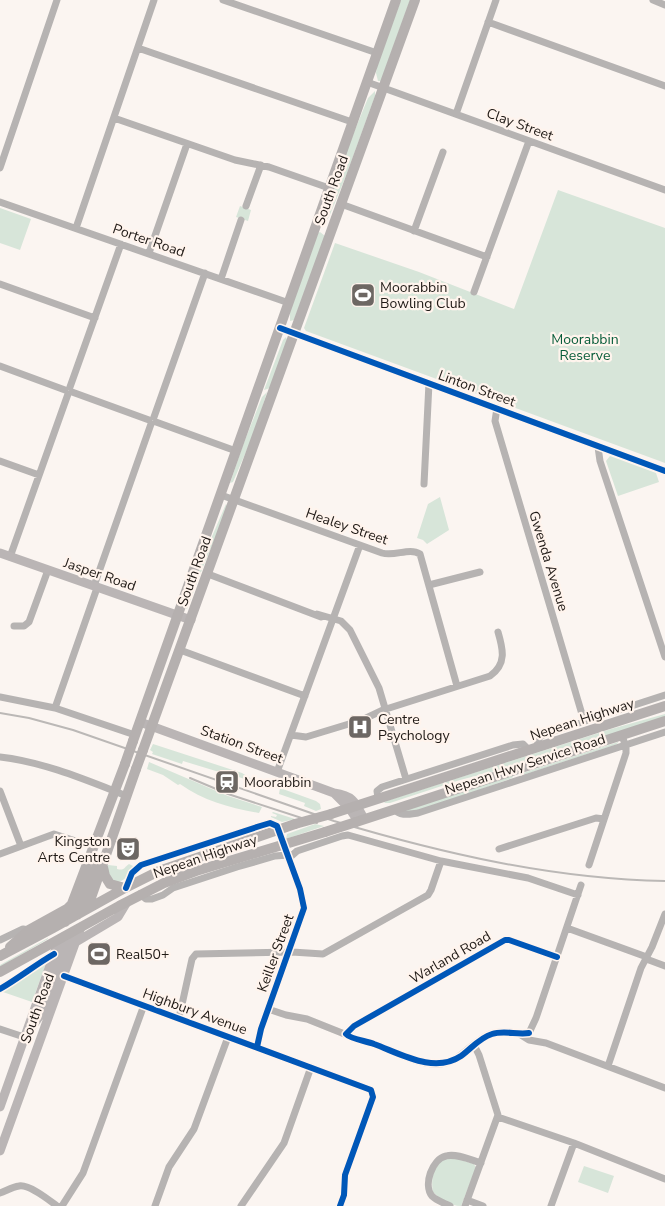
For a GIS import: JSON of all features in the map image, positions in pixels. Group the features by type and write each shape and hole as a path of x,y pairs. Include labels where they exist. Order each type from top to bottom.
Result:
{"highway":[{"name":"South Road","path":"59,940 115,791 132,736 140,722 396,0"},
{"name":"South Road","path":"81,927 136,769 414,0"},
{"path":"316,225 331,231"},
{"path":"257,392 273,392"},
{"name":"Nepean Highway","path":"1,955 125,888 173,866 279,829 353,807 665,706"},
{"name":"Nepean Highway","path":"0,972 59,940 73,937 81,927 140,894 180,877 267,854 284,844 519,768 624,740 665,721"},
{"path":"378,798 383,813"},
{"path":"73,937 78,914 95,868 112,839"},
{"path":"103,866 105,876 110,884 125,888"},
{"path":"1,955 29,930 67,909 72,904"}],"main road":[{"name":"Jasper Road","path":"0,553 191,620"},
{"name":"Station Street","path":"140,722 352,798 353,807"},
{"path":"353,807 359,821"},
{"path":"25,1036 45,1014 54,979 73,937 114,920 122,913 127,902"},
{"name":"South Road","path":"0,1151 45,1014 64,976 73,937"},
{"name":"South Road","path":"0,1108 59,940"},
{"path":"54,979 64,976"},
{"path":"0,1108 14,1113"}],"street":[{"path":"0,168 57,0"},
{"path":"76,228 154,0"},
{"path":"223,0 377,52"},
{"path":"456,114 496,0"},
{"path":"652,0 665,4"},
{"path":"488,22 665,86"},
{"path":"138,48 352,122"},
{"name":"Clay Street","path":"367,82 665,190"},
{"path":"114,118 238,162 261,165 329,188"},
{"path":"474,292 529,141"},
{"path":"149,253 187,144"},
{"path":"414,231 443,152"},
{"path":"246,206 261,165"},
{"name":"Porter Road","path":"0,202 289,303"},
{"path":"341,204 486,257"},
{"path":"221,279 241,220"},
{"path":"10,557 121,244"},
{"path":"55,708 205,273"},
{"path":"0,284 95,318"},
{"name":"Linton Street","path":"280,328 665,471"},
{"path":"0,366 236,451"},
{"path":"424,484 429,383"},
{"name":"Gwenda Avenue","path":"497,408 494,421 584,721"},
{"path":"598,447 600,461 665,657"},
{"path":"0,461 39,475"},
{"name":"Healey Street","path":"221,495 390,555 412,550 422,556 457,686"},
{"path":"277,772 360,545"},
{"path":"14,626 24,626 29,622 48,570"},
{"path":"429,585 480,572"},
{"path":"208,574 333,620 345,625 350,630 377,682 406,779"},
{"path":"291,735 306,737 362,720 376,712 486,678 498,669 502,661 503,654 498,632"},
{"path":"180,650 305,696"},
{"name":"Nepean Hwy Service Road","path":"378,798 376,793 378,789 517,743 533,749 542,735 665,695"},
{"path":"0,697 55,708 132,736"},
{"name":"Nepean Hwy Service Road","path":"394,809 397,813 401,814 418,813 624,740 665,732"},
{"path":"589,865 626,753 624,740"},
{"path":"0,757 62,771 127,796"},
{"path":"515,780 519,768"},
{"path":"0,791 21,846"},
{"path":"499,849 596,818 604,819"},
{"name":"Nepean Highway","path":"209,853 213,841 270,823 275,824 279,829"},
{"name":"Keiller Street","path":"255,1047 304,905 279,829"},
{"path":"0,854 58,834 81,843 94,844"},
{"path":"267,854 288,856 297,851 346,835 441,860 528,878 578,895"},
{"path":"125,888 132,873 142,866 213,841"},
{"path":"179,1018 192,959 196,954 326,953 428,895 441,860"},
{"path":"531,1036 581,885"},
{"path":"608,1066 641,968 652,948 664,918"},
{"path":"567,928 665,966"},
{"path":"0,940 23,929 29,930"},
{"name":"Warland Road","path":"350,1033 360,1024 505,940 557,957"},
{"name":"Highbury Avenue","path":"64,976 372,1091 373,1097 346,1172 344,1195 340,1206"},
{"path":"62,1206 83,1172 144,1005"},
{"path":"268,1011 307,1019 433,1064 451,1061 462,1055 483,1038 494,1033 514,1033 531,1036 665,1088"},
{"path":"0,1028 25,1036"},
{"path":"155,1206 170,1165 193,1131 228,1036"},
{"path":"474,1045 486,1073 498,1117 466,1203 483,1206"},
{"path":"243,1206 284,1143 311,1067"},
{"path":"498,1117 574,1143 665,1179"},
{"path":"551,1206 574,1143"},
{"path":"450,1206 436,1200 429,1190 430,1177 438,1160 452,1155 481,1163"},
{"path":"0,1194 14,1187 22,1186 57,1206"}],"green space":[{"path":"401,0 410,0 381,81 378,81 377,66"},
{"path":"375,91 375,96 346,176 329,217 324,223 324,215 352,137 368,98"},
{"name":"Moorabbin Reserve","path":"558,190 665,228 665,463 306,331 304,328 335,243 419,272 514,309"},
{"path":"240,206 251,210 248,221 236,217"},
{"path":"0,208 31,219 20,250 0,243"},
{"path":"320,232 325,236 294,320 290,321 290,312 318,233"},
{"path":"286,337 287,340 270,388 264,390 283,340"},
{"path":"267,392 255,431 233,482 230,483 262,397"},
{"path":"610,456 656,473 659,482 618,496 606,461"},
{"path":"440,497 449,530 427,544 417,538 428,504"},
{"path":"226,504 227,506 218,532 187,609 185,608 197,571"},
{"path":"665,714 665,717 507,768 460,780 390,803 384,803 611,729"},
{"path":"618,742 615,745 520,776 520,774"},
{"path":"153,744 242,773 257,782 183,761 182,764 152,754 153,752 150,750"},
{"path":"149,762 228,796 262,807 259,813 238,809 208,799 180,784 178,785 163,775 147,769"},
{"path":"513,775 510,779 422,810 399,812"},
{"path":"280,788 316,801 320,804 321,809 316,811 304,806 305,803 279,794"},
{"path":"273,812 295,819 282,822 271,817 276,817 277,815"},
{"path":"315,824 324,826 286,839 287,834"},
{"path":"129,864 133,866 128,875 124,880 114,883 107,870 108,865 117,866 117,869 122,869"},
{"path":"48,939 0,967 0,965"},
{"path":"42,959 47,961 32,1002 0,991 0,984"},
{"path":"454,1158 474,1164 476,1168 461,1206 442,1200 433,1192 432,1188 433,1175 438,1163 441,1160"},
{"path":"584,1166 614,1176 608,1193 578,1182"}],"railway":[{"path":"0,713 29,718 73,730 334,821 415,844 539,870 623,879 665,881"},
{"path":"190,778 228,794 317,823"}],"cycle path":[{"path":"280,328 665,471"},
{"path":"126,888 132,873 141,865 270,823 277,826 300,889 304,908 261,1029 257,1047"},
{"path":"529,1033 501,1032 492,1034 479,1041 461,1056 451,1061 440,1063 429,1063 406,1057 346,1034 354,1026 505,940 557,957"},
{"path":"0,989 54,954"},
{"path":"64,976 371,1090 373,1097 345,1175 344,1195 340,1206"}],"place":[{"name":"Moorabbin Bowling Club","path":"363,295"},
{"name":"Centre Psychology","path":"360,727"},
{"name":"Moorabbin","path":"227,782"},
{"name":"Kingston Arts Centre","path":"128,849"},
{"name":"Real50+","path":"99,954"}]}
